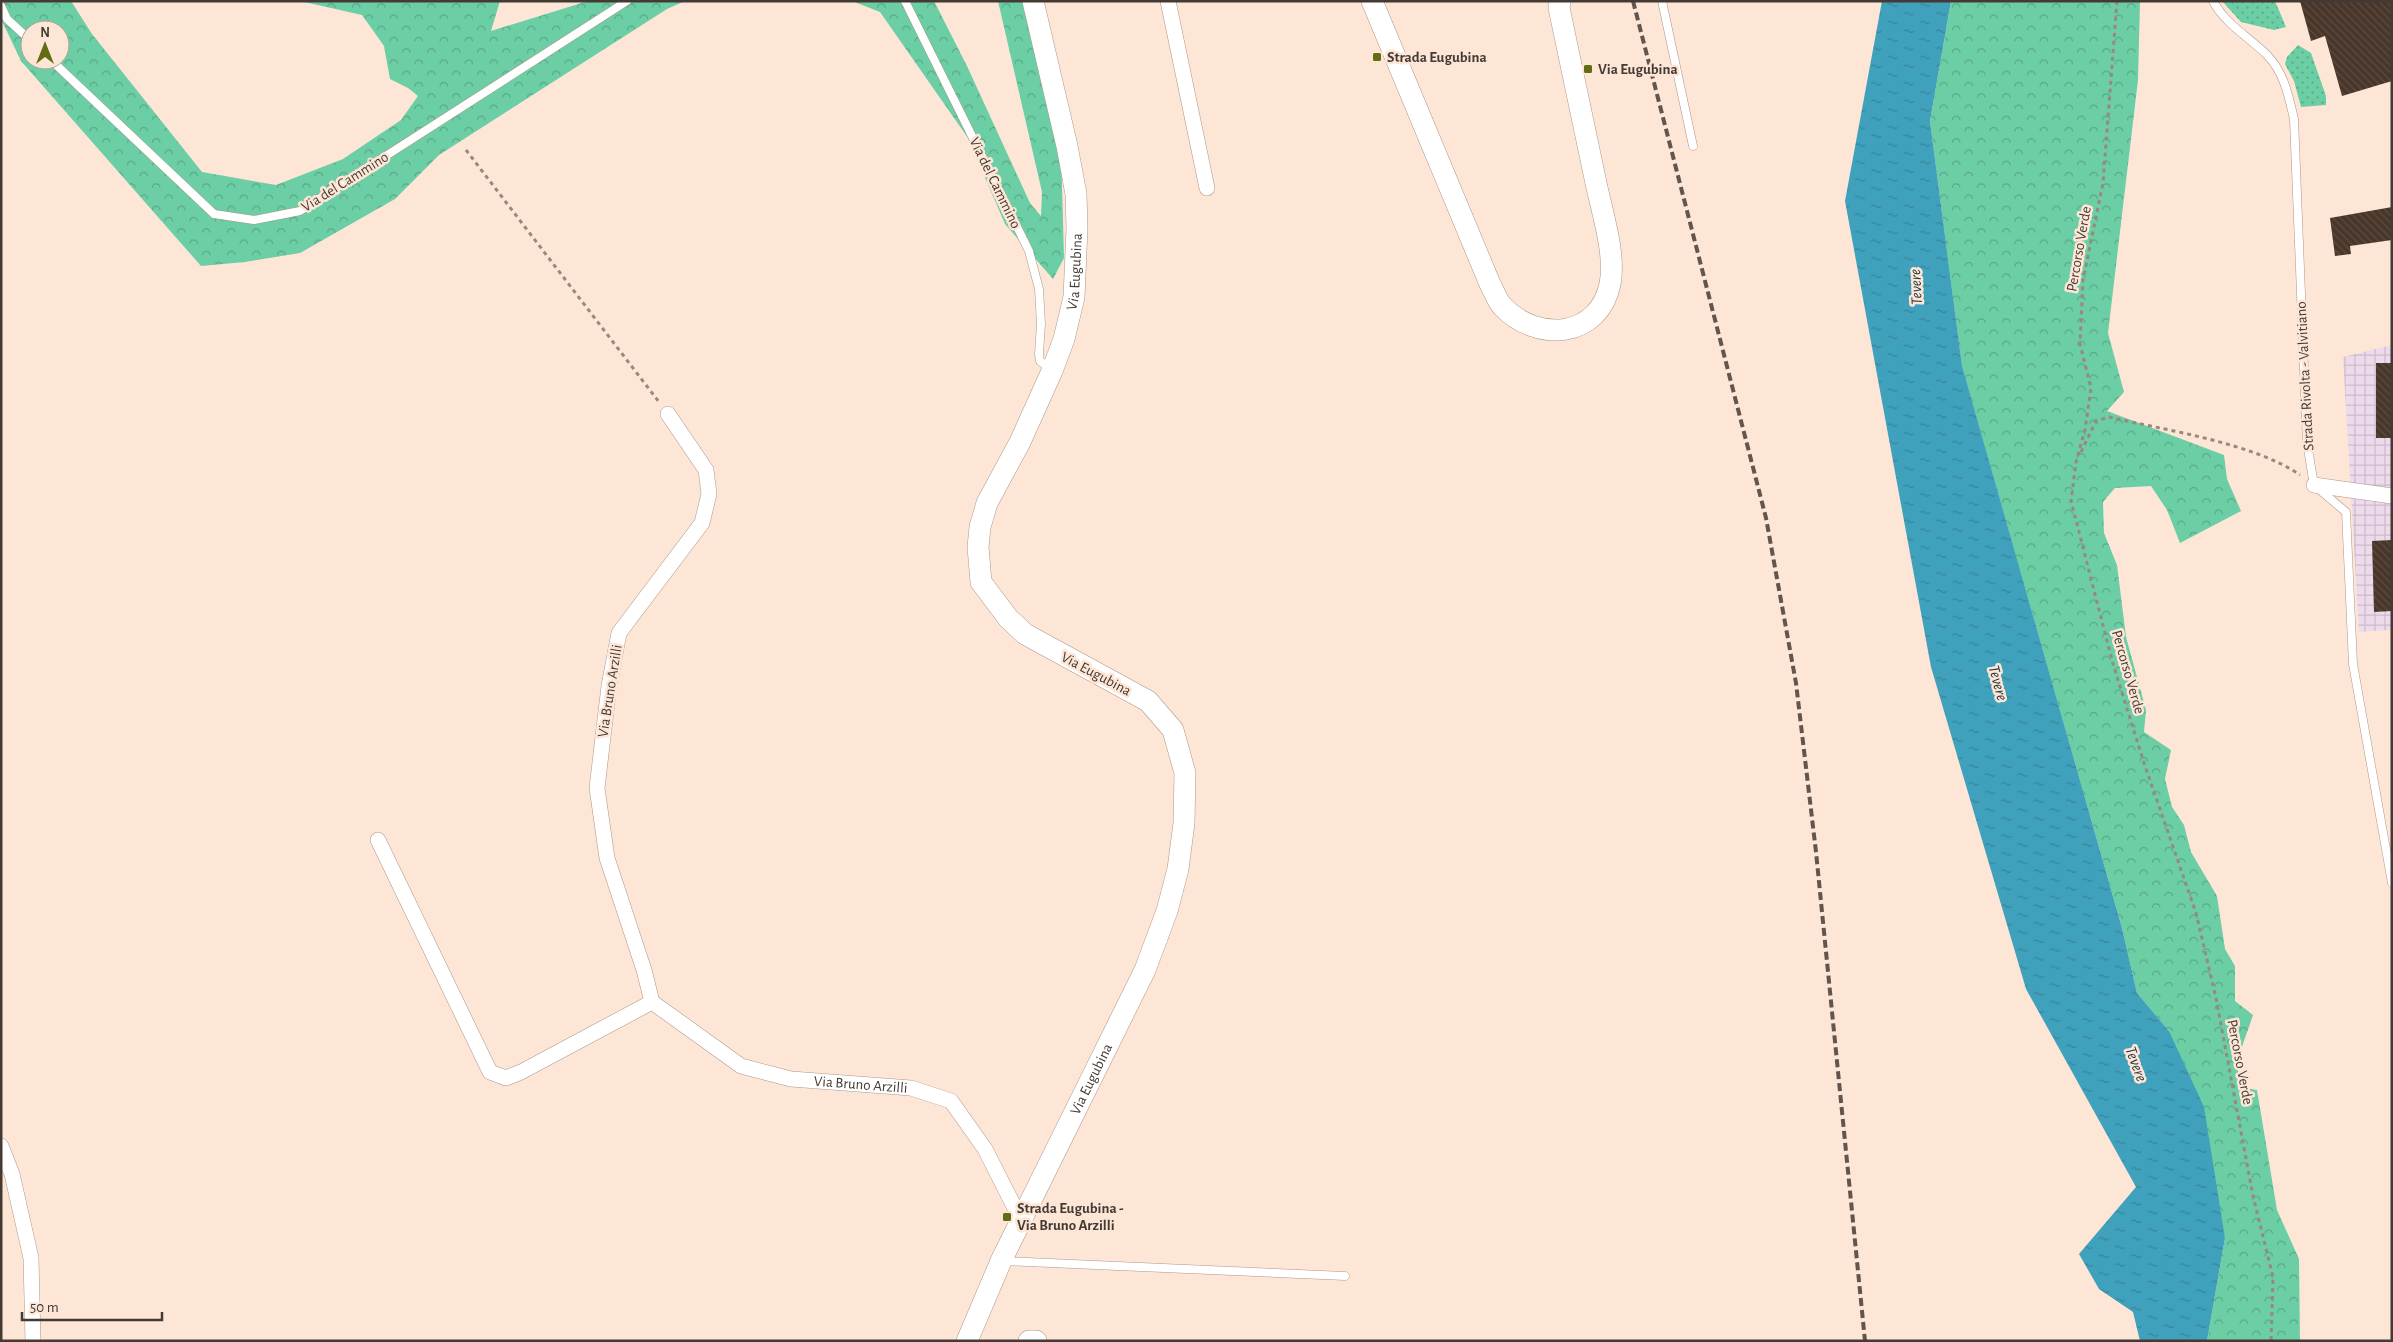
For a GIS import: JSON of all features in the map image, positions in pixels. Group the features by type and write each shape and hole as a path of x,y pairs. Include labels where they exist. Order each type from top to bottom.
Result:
{"street":[{"name":"Via Eugubina","path":"967,1341 1001,1261 1145,970 1167,911 1178,869 1184,823 1185,773 1173,730 1162,716 1148,702 1025,634 1008,618 982,582 978,547 980,527 987,503 1020,442 1052,371 1064,339 1074,297 1077,228 1076,194 1067,146 1033,1"},
{"path":"1168,1 1208,188"},
{"path":"1372,1 1490,284 1502,306 1528,325 1545,331 1572,327 1586,321 1599,311 1610,282 1608,242 1559,8 1560,1"},
{"name":"Via Bruno Arzilli","path":"668,414 706,470 710,494 702,523 619,633 608,686 597,788 607,858 644,970 652,1002 741,1066 791,1079 911,1088 951,1102 985,1149 1021,1220"},
{"path":"2314,485 2392,496"},
{"path":"378,840 490,1072 506,1078 521,1072 652,1002"},
{"path":"1,1146 12,1174 32,1258 33,1341"},
{"path":"1030,1341 1036,1341"}],"lane":[{"name":"Via del Cammino","path":"62,70 214,214 254,220 300,211 627,1"},
{"name":"Via del Cammino","path":"905,1 1029,251 1039,289 1041,324 1040,361 1052,371"},
{"path":"1662,1 1692,146"},
{"name":"Strada Rivolta - Valvitiano","path":"2213,1 2218,10 2239,33 2268,56 2286,86 2294,119 2306,443 2314,485"},
{"path":"1,6 7,19 20,31"},
{"path":"2314,485 2346,512 2352,664 2392,882"},
{"path":"1001,1261 1345,1276"}],"path":[{"name":"Percorso Verde","path":"2117,1 2103,183 2083,280 2080,344 2091,388 2085,430 2076,462 2071,501 2104,628 2144,763 2196,913 2216,998 2253,1196 2274,1277 2271,1341"},
{"path":"466,150 668,414"},
{"path":"2076,462 2096,421 2109,417 2211,440 2282,463 2314,485"}],"shaded area":[{"path":"2392,345 2392,630 2359,632 2343,357"}],"green space":[{"path":"1,1 71,1 92,34 202,172 276,185 343,159 401,120 418,96 408,88 390,79 384,46 362,15 300,1 500,1 491,31 588,1 685,1 667,9 439,155 395,199 300,253 245,262 201,266 29,70 70,70 70,20 20,20 20,59 1,19"},
{"path":"852,1 934,1 967,66 1030,203 1041,216 1042,192 998,1 1022,1 1061,148 1064,258 1053,279 1005,224 968,138 880,12"},
{"path":"1951,1 2140,1 2138,80 2108,333 2124,392 2107,411 2224,455 2227,479 2241,511 2180,543 2167,510 2151,486 2115,488 2103,502 2104,533 2117,565 2126,637 2146,710 2144,732 2171,750 2165,779 2172,807 2184,825 2191,852 2217,896 2225,949 2235,966 2235,1001 2253,1015 2239,1060 2239,1078 2241,1087 2257,1090 2277,1210 2299,1259 2300,1341 2207,1341 2225,1238 2169,1031 2137,993 2122,928 1962,367 1930,121"},
{"path":"2222,1 2275,1 2286,27 2274,30 2241,22"},
{"path":"2298,45 2311,53 2326,96 2326,105 2301,107 2294,81 2285,64 2287,57"}],"water":[{"name":"Tevere","path":"1882,1 1951,1 1930,121 1962,366 2122,928 2137,993 2169,1031 2204,1107 2225,1238 2207,1341 2140,1341 2133,1312 2099,1289 2079,1254 2136,1187 2026,989 1931,667 1845,201"}],"building":[{"path":"2300,1 2392,1 2392,81 2342,96 2325,36 2311,41"},
{"path":"2392,207 2392,240 2350,246 2351,254 2335,256 2330,218"},
{"path":"2376,363 2392,363 2392,438 2376,438"},
{"path":"2392,540 2392,611 2374,612 2372,541"}],"railway":[{"path":"1633,1 1766,518 1796,683 1816,852 1865,1341"}],"place":[{"name":"Strada Eugubina","path":"1377,57"},
{"name":"Via Eugubina","path":"1588,69"},
{"name":"Strada Eugubina - Via Bruno Arzilli","path":"1007,1217"}]}
